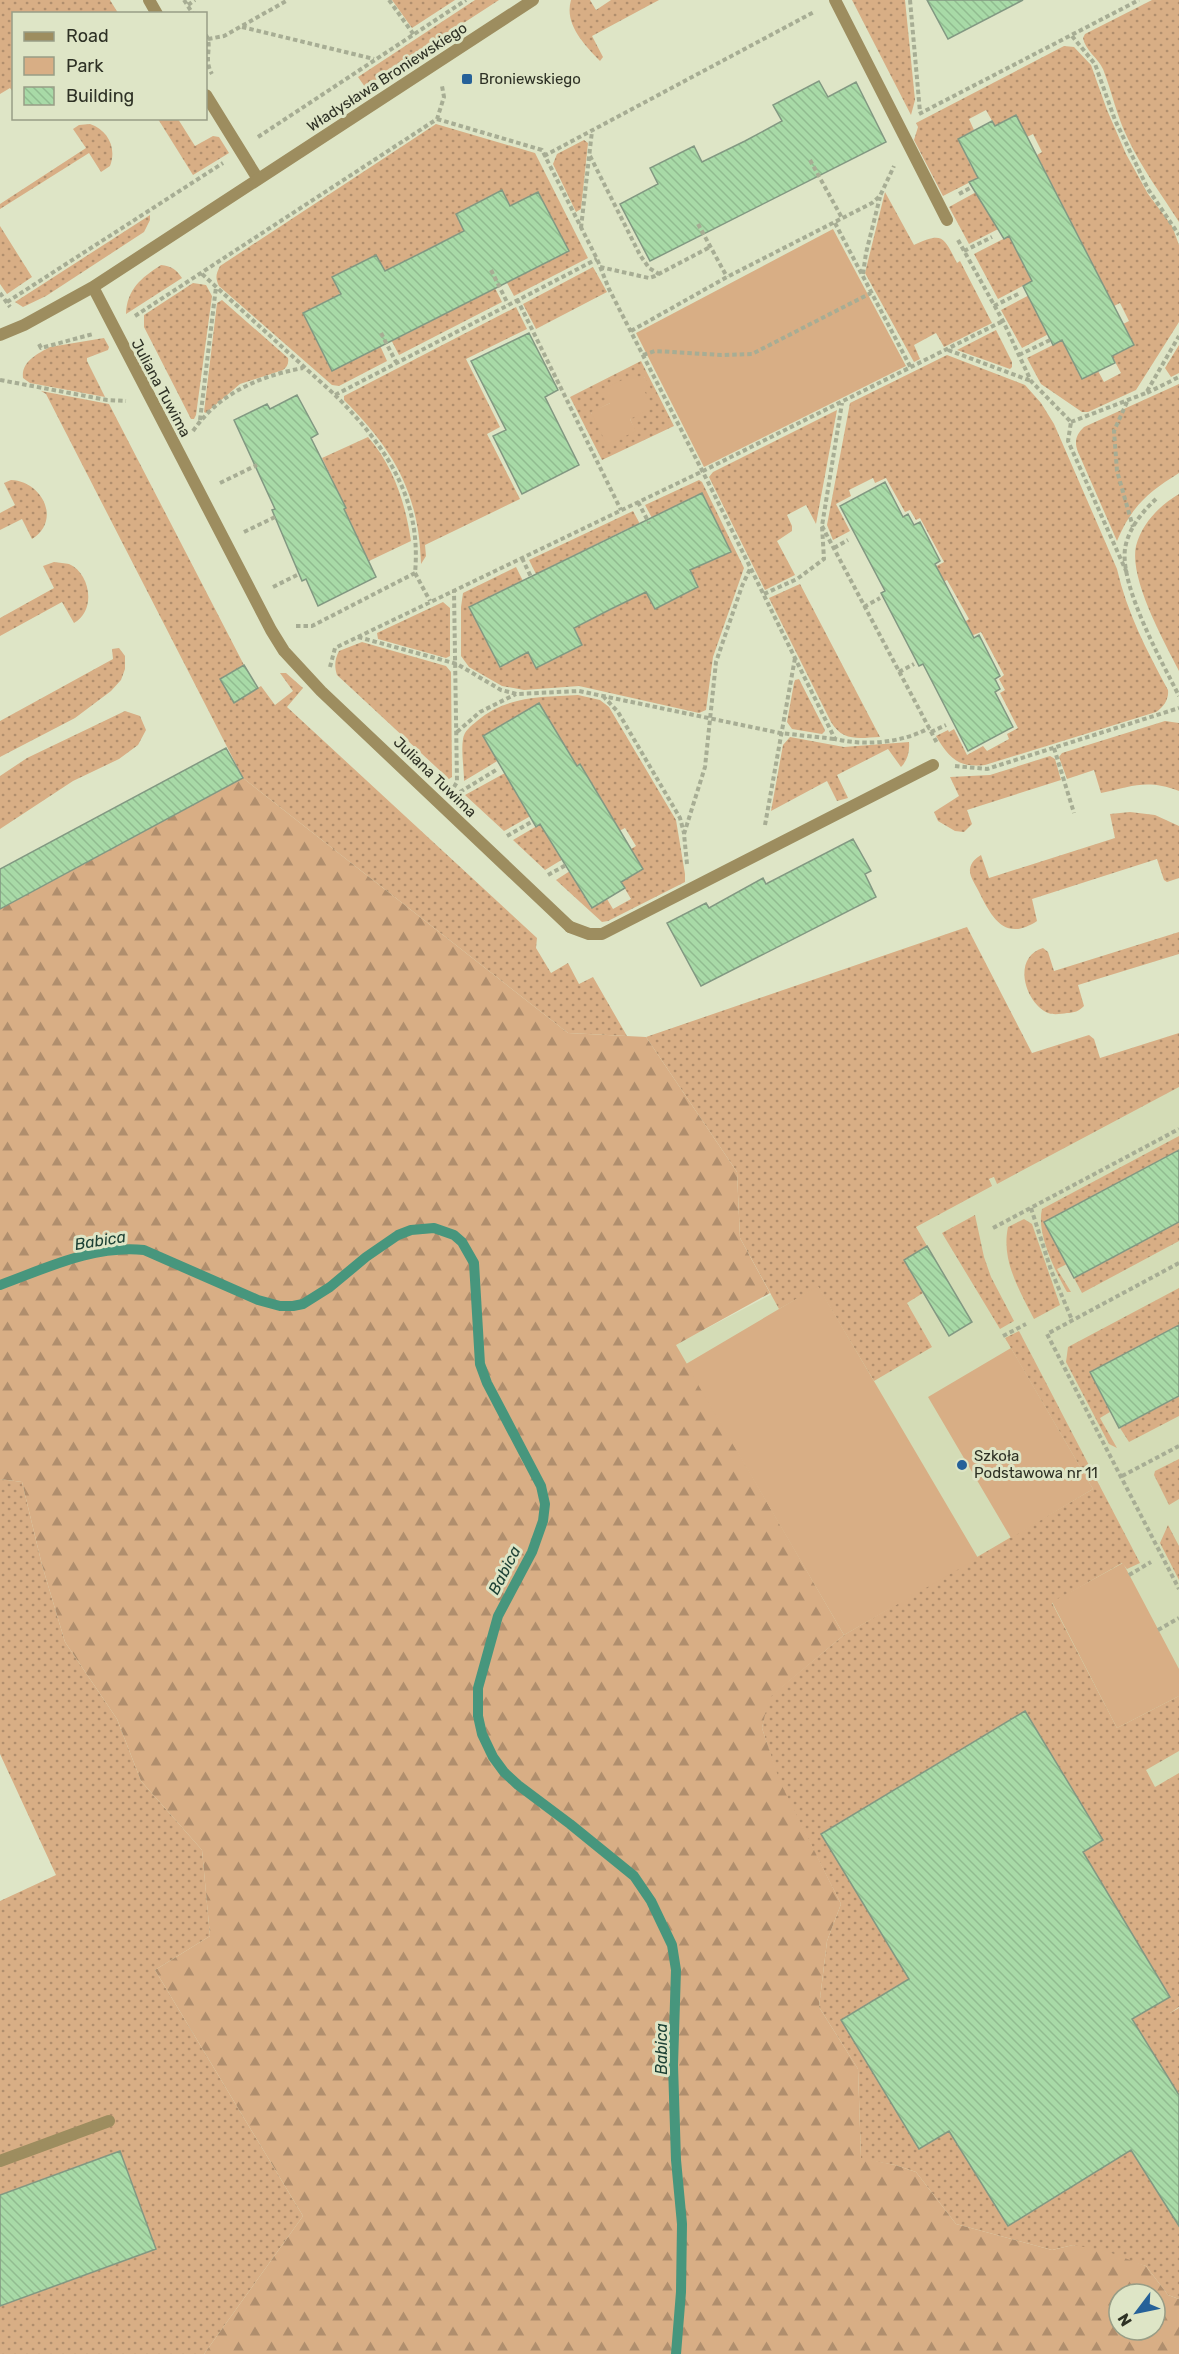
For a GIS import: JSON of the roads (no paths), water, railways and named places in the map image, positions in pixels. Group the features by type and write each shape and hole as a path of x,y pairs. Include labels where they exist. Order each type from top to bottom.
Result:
{"street":[{"name":"Władysława Broniewskiego","path":"0,335 24,325 93,287 532,0"},
{"path":"835,0 947,220"},
{"path":"207,97 258,179"},
{"name":"Juliana Tuwima","path":"93,287 271,630 285,651 321,691 570,927 589,934 602,933 933,765"},
{"path":"0,2161 109,2121"}],"waterway":[{"name":"Babica","path":"0,1285 88,1254 125,1249 144,1250 258,1300 280,1306 293,1306 303,1304 330,1287 366,1257 398,1235 411,1230 434,1228 454,1235 462,1242 474,1263 480,1364 487,1383 541,1486 545,1504 543,1521 532,1552 498,1616 478,1688 478,1716 482,1734 493,1757 504,1772 634,1876 651,1901 672,1945 676,1970 673,2065 676,2160 682,2224 681,2292 676,2354"}],"place":[{"name":"Broniewskiego","path":"467,79"},
{"name":"Szkoła Podstawowa nr 11","path":"962,1465"}]}
